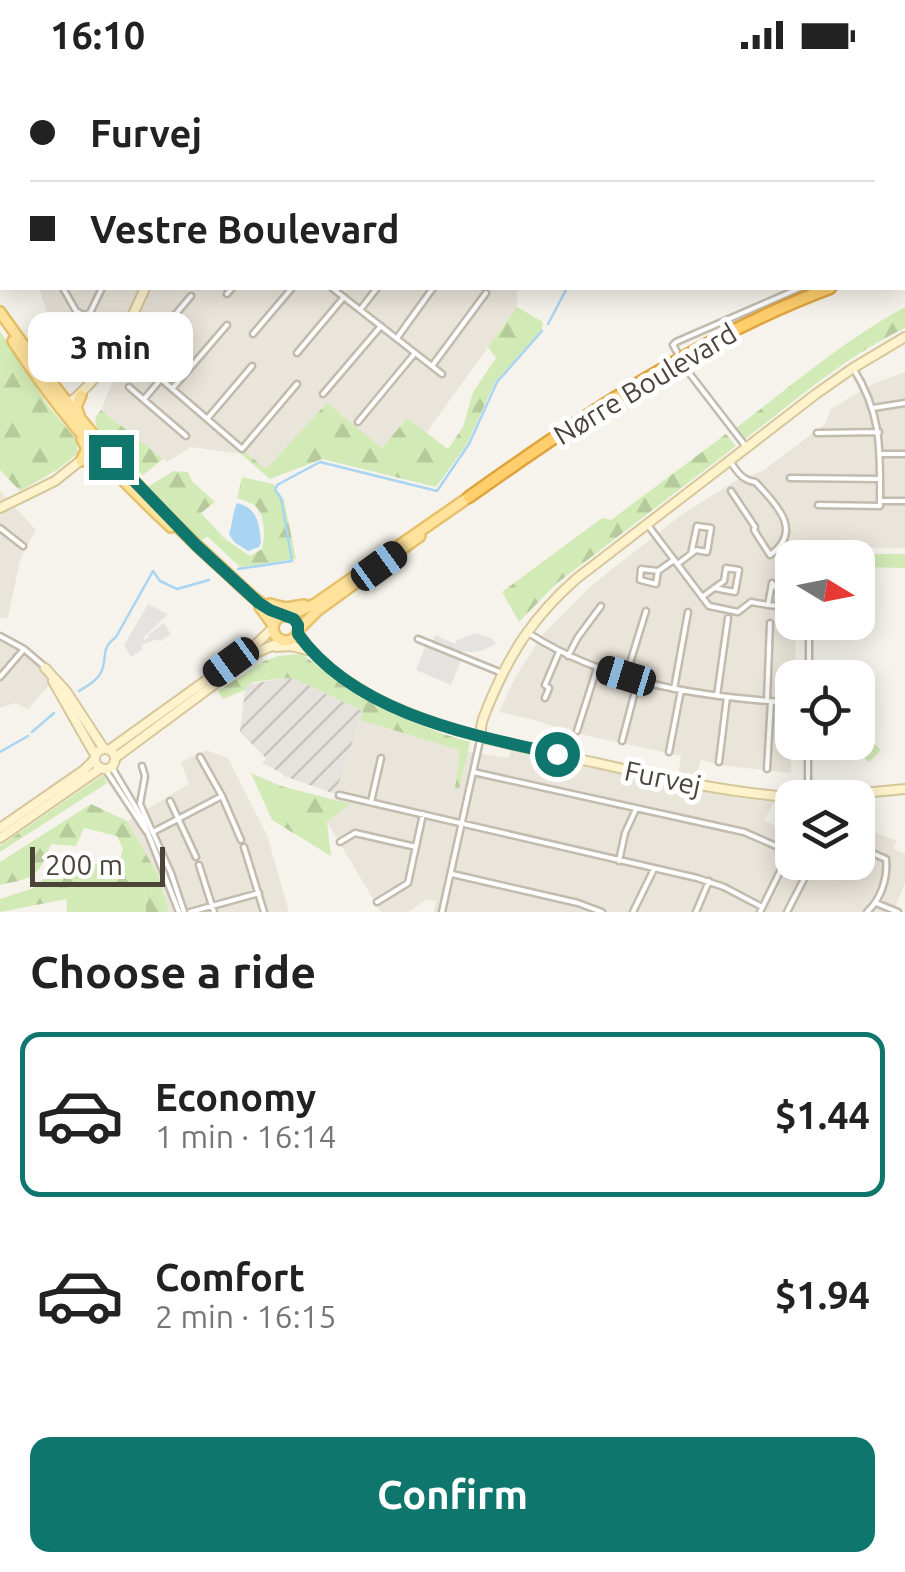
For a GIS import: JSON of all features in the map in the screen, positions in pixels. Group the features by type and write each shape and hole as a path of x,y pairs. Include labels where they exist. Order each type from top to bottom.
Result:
{"highway":[{"name":"Nørre Boulevard","path":"469,496 644,378 720,337 826,290"}],"main road":[{"path":"0,312 86,445 81,461"},
{"path":"0,320 65,411 155,512 262,609 277,638 286,641 298,631 294,619 259,603 98,448"},
{"path":"80,395 76,412 111,457"},
{"name":"Nørre Boulevard","path":"286,616 308,608 469,496"},
{"name":"Nørre Boulevard","path":"298,631 318,610 421,536 469,496"},
{"path":"231,576 264,601 286,608 304,605 358,573"},
{"path":"273,627 277,619 286,616"}],"street":[{"path":"64,290 83,315 90,312 101,290"},
{"path":"65,411 96,380 144,290"},
{"path":"227,294 230,290"},
{"path":"253,334 290,290"},
{"path":"335,290 442,374"},
{"path":"360,310 375,290"},
{"path":"397,338 432,290"},
{"path":"676,352 676,342 795,290"},
{"path":"432,366 486,293"},
{"path":"138,358 191,296"},
{"path":"297,353 344,297"},
{"path":"172,388 228,325"},
{"path":"323,394 381,326"},
{"path":"442,912 488,708 526,631 576,579 853,368 905,337"},
{"path":"118,342 242,448 297,384"},
{"path":"358,422 415,353"},
{"path":"683,364 746,448"},
{"path":"207,418 252,366"},
{"path":"818,506 880,506 879,432 874,408 853,368"},
{"path":"144,399 161,379"},
{"path":"129,387 186,436"},
{"path":"874,408 905,404"},
{"path":"817,433 879,432"},
{"path":"4,506 35,492 98,448"},
{"path":"880,454 905,454"},
{"path":"730,461 742,477 759,485 786,523 786,540 770,556 730,491"},
{"path":"790,478 880,479"},
{"path":"880,500 905,501"},
{"path":"648,524 708,606 738,612 751,602 768,605"},
{"path":"658,572 690,554 696,550 707,552 711,528 697,526 690,554"},
{"path":"0,528 23,546"},
{"path":"701,597 724,580 726,568 739,570 735,592 714,588"},
{"path":"568,656 600,606"},
{"path":"626,676 646,611"},
{"path":"674,688 688,612"},
{"path":"718,696 728,618"},
{"path":"767,769 770,623"},
{"path":"0,838 254,646 273,627"},
{"name":"Furvej","path":"298,631 309,650"},
{"path":"526,631 568,656 638,680 727,698 775,701"},
{"path":"0,636 24,649 45,668 151,833"},
{"path":"418,639 502,673"},
{"path":"0,828 258,652 286,641"},
{"name":"Furvej","path":"286,641 309,650 374,697 417,716 481,736 727,791 775,795"},
{"path":"258,652 286,645 309,650"},
{"path":"0,677 24,649"},
{"path":"545,698 545,685 560,652"},
{"path":"578,731 598,668"},
{"path":"622,741 638,680"},
{"path":"669,752 681,690"},
{"path":"718,762 727,698"},
{"path":"200,757 241,840"},
{"path":"371,802 380,758"},
{"path":"142,766 145,776 140,800 184,912 213,909 259,893"},
{"path":"473,772 744,832 775,843"},
{"name":"Furvej","path":"875,791 905,788"},
{"path":"339,795 709,881 761,909 776,880"},
{"path":"151,833 222,796"},
{"path":"170,801 196,857"},
{"path":"618,861 636,808"},
{"path":"377,902 408,882 423,814"},
{"path":"340,842 355,833 416,847"},
{"path":"244,847 264,912"},
{"path":"867,912 876,903 887,874 886,859 875,854"},
{"path":"199,865 213,909"},
{"path":"633,912 654,868"},
{"path":"450,874 602,912"},
{"path":"787,912 803,880"},
{"path":"696,912 709,881"},
{"path":"876,903 898,912"}],"shaded area":[{"path":"40,290 517,290 517,307 426,433 407,418 382,448 327,404 265,470 245,452 191,447 167,462 101,410 113,380 49,319"},
{"path":"905,372 905,548 875,548 875,540 775,540 775,640 796,640 795,660 775,660 775,760 791,760 791,773 717,765 701,759 695,780 678,775 681,756 499,712 542,635 592,585 680,516 738,479 761,472 825,424 831,409 875,383"},
{"path":"0,491 36,530 20,560 8,618 0,617"},
{"path":"148,604 168,614 144,640 164,623 171,634 142,645 143,649 131,657 124,645"},
{"path":"477,633 496,644 470,652 433,641 435,635 455,644"},
{"path":"0,641 12,645 41,668 51,683 28,709 15,703 0,708"},
{"path":"426,645 461,660 451,685 416,670"},
{"path":"295,679 363,711 335,794 284,776 262,763 266,758 240,732 248,685"},
{"path":"360,720 461,750 508,758 512,748 738,798 774,802 764,820 775,826 775,880 875,880 875,832 897,841 893,849 905,854 905,883 893,912 434,912 436,901 427,899 408,912 381,912 327,822 349,805 333,799"},
{"path":"206,750 228,758 267,835 289,912 169,912 158,875 127,821 189,784 181,762"}],"green space":[{"path":"517,307 543,322 542,330 495,382 467,444 436,487 322,459 270,479 240,453 245,452 266,469 327,403 382,448 407,418 448,449 463,427 473,392 496,358 488,347"},
{"path":"905,307 905,328 842,365 745,439 736,428 839,349"},
{"path":"0,331 49,407 76,439 78,453 20,491 0,470"},
{"path":"101,410 163,459 143,475 137,471 99,432 96,417"},
{"path":"726,434 736,446 556,584 519,622 502,592 602,518 611,520"},
{"path":"174,471 188,472 192,481 215,502 201,513 225,539 250,556 262,549 264,526 258,509 237,498 242,477 273,484 284,500 296,559 240,567 208,537 199,540 147,487"},
{"path":"875,554 905,554 905,568 875,567"},
{"path":"302,654 382,707 470,742 459,789 455,789 460,750 360,720 363,711 295,679 254,682 223,699 218,691 264,661"},
{"path":"251,773 281,786 350,804 327,822 331,856 272,820"},
{"path":"103,775 107,783 0,852 0,846"},
{"path":"91,804 127,821 158,875 169,912 146,912 145,882 67,883 67,899 0,912 0,899 34,888 60,862 118,865 123,849 117,836 84,828 76,846 51,844 34,874 0,885 0,862"},
{"path":"145,882 146,912 67,912 66,883"}],"water":[{"path":"237,503 249,509 258,523 261,543 248,551 229,534"}],"waterway":[{"path":"548,324 566,290"},
{"path":"238,569 292,561 281,498 275,490 277,485 320,462 437,491 469,444 497,382 542,331"},
{"path":"79,691 99,675 106,648 153,571 160,581 177,589 209,580"},
{"path":"32,732 54,713"},
{"path":"0,752 28,736"}],"route":[{"path":"111,457 236,583 270,610 294,619 308,648 352,683 417,716 557,754"}]}
